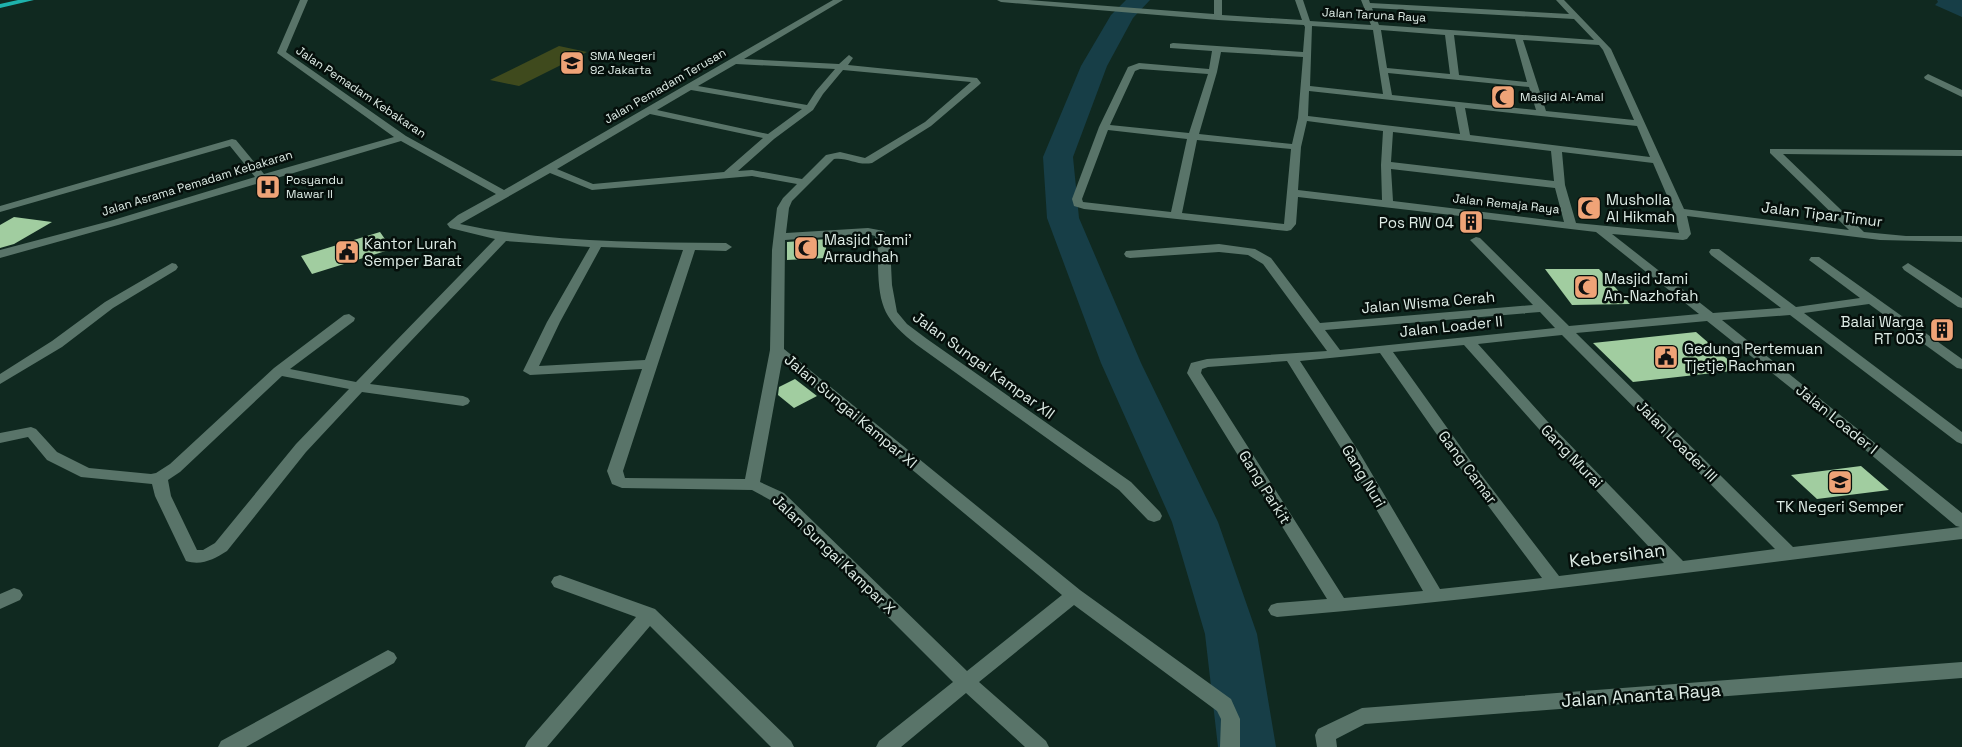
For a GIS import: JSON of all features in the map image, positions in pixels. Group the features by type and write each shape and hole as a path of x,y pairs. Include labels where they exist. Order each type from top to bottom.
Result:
{"highway":[{"path":"0,6 30,0"}],"street":[{"name":"Jalan Pemadam Kebakaran","path":"304,0 282,53 402,138 503,194"},
{"name":"Jalan Pemadam Terusan","path":"503,236 454,226 453,224 462,217 549,169 839,0"},
{"name":"Jalan Taruna Raya","path":"1001,0 1218,18 1376,26 1602,43"},
{"path":"1218,0 1218,18"},
{"path":"1213,72 1133,67 1104,127 1077,199 1078,204 1176,217 1287,228 1290,224 1296,147 1303,118 1308,55 1308,23 1299,0"},
{"name":"Jalan Remaja Raya","path":"1292,193 1683,237 1685,234 1680,212 1642,124 1602,43 1560,0"},
{"path":"1388,98 1376,26 1366,2 1509,10 1578,17"},
{"path":"1450,32 1455,77"},
{"path":"1518,37 1542,114"},
{"path":"1173,46 1308,55"},
{"path":"1176,217 1193,136 1213,72 1217,49"},
{"path":"727,175 770,137 810,108 840,67 849,58"},
{"path":"734,61 840,67"},
{"name":"Jalan Sungai Kampar XI","path":"840,67 971,78 976,82 928,124 868,162 860,162 839,155 833,155 802,182 783,208 776,306 778,350 1074,596 1224,705 1229,711 1230,747"},
{"path":"1384,70 1533,85"},
{"path":"1928,77 1962,94"},
{"path":"688,87 810,108"},
{"path":"1304,88 1642,124"},
{"path":"1460,106 1465,137"},
{"path":"648,111 770,137"},
{"path":"1303,118 1658,160"},
{"path":"1104,127 1296,147"},
{"path":"1388,128 1386,165 1388,205"},
{"name":"Jalan Asrama Pemadam Kebakaran","path":"0,254 114,223 402,138"},
{"name":"Jalan Asrama Pemadam Kebakaran","path":"0,209 232,142 262,178"},
{"path":"1556,148 1560,185 1571,225"},
{"path":"1860,234 1774,151 1962,153"},
{"path":"1386,165 1560,185"},
{"path":"549,169 592,188 752,173 802,182"},
{"name":"Jalan Tipar Timur","path":"1680,212 1906,239 1962,240"},
{"name":"Jalan Loader I","path":"1600,229 1710,319 1806,393 1962,522"},
{"name":"Jalan Sungai Kampar XII","path":"780,237 880,233 884,241 884,268 890,306 892,314 898,322 922,342 1125,486 1154,516"},
{"path":"160,478 162,496 192,556 206,556 221,547 301,448 503,236 598,243 726,247"},
{"name":"Jalan Wisma Cerah","path":"1476,240 1565,330"},
{"path":"598,243 544,337 530,371 651,364"},
{"name":"Jalan Sungai Kampar X","path":"690,246 615,471 617,480 622,483 752,485 760,487 778,497 966,682 1039,747"},
{"path":"1130,254 1218,248 1251,252 1267,261 1336,354"},
{"path":"1715,252 1962,439"},
{"path":"1815,260 1962,365"},
{"path":"2,378 57,344 109,305 172,267"},
{"path":"1908,267 1962,304"},
{"name":"Jalan Loader II","path":"1196,366 1206,363 1336,354 1469,342 1565,330 1793,311 1872,300"},
{"name":"Jalan Wisma Cerah","path":"1316,327 1543,308"},
{"path":"0,438 31,432 52,456 86,473 151,480 160,478 175,468 280,371 349,318"},
{"name":"Jalan Loader III","path":"1565,330 1788,552"},
{"name":"Gang Murai","path":"1469,342 1543,425 1678,567"},
{"name":"Gang Camar","path":"1384,349 1468,468 1555,583"},
{"path":"752,485 778,350"},
{"name":"Gang Nuri","path":"1291,357 1350,452 1434,596"},
{"name":"Gang Parkit","path":"1196,366 1194,373 1340,606"},
{"path":"280,371 360,387 463,400"},
{"name":"Kebersihan","path":"1277,610 1340,606 1555,583 1788,552 1962,532"},
{"path":"560,582 649,614 784,747"},
{"path":"886,747 1074,596"},
{"path":"534,747 649,614"},
{"path":"228,747 388,658"},
{"name":"Jalan Ananta Raya","path":"1326,741 1362,716 1962,670"}],"green space":[{"path":"559,46 587,52 519,86 490,80"}],"water":[{"path":"1937,0 1962,0 1962,17 1935,5 1938,2"}],"building":[{"path":"14,217 52,222 14,244 0,248 0,225"},
{"name":"Kantor Lurah Semper Barat","path":"380,232 392,249 312,274 301,256"},
{"name":"Masjid Jami' Arraudhah","path":"827,239 825,258 787,260 787,242"},
{"name":"Masjid Jami An-Nazhofah","path":"1545,269 1599,269 1630,304 1572,305"},
{"name":"Gedung Pertemuan Tjetje Rachman","path":"1696,332 1740,370 1633,382 1593,343"},
{"path":"795,379 817,396 794,408 778,395 779,387"},
{"name":"TK Negeri Semper","path":"1861,466 1889,490 1817,499 1791,475"}],"waterway":[{"path":"1139,0 1123,15 1094,66 1058,157 1063,218 1121,363 1195,522 1231,634 1247,747"}],"place":[{"name":"SMA Negeri 92 Jakarta","path":"572,63"},
{"name":"Masjid Al-Amal","path":"1503,97"},
{"name":"Posyandu Mawar II","path":"268,187"},
{"name":"Musholla Al Hikmah","path":"1589,208"},
{"name":"Pos RW 04","path":"1471,222"},
{"name":"Masjid Jami' Arraudhah","path":"806,248"},
{"name":"Kantor Lurah Semper Barat","path":"347,252"},
{"name":"Masjid Jami An-Nazhofah","path":"1586,287"},
{"name":"Balai Warga RT 003","path":"1942,330"},
{"name":"Gedung Pertemuan Tjetje Rachman","path":"1666,357"},
{"name":"TK Negeri Semper","path":"1840,482"}]}
